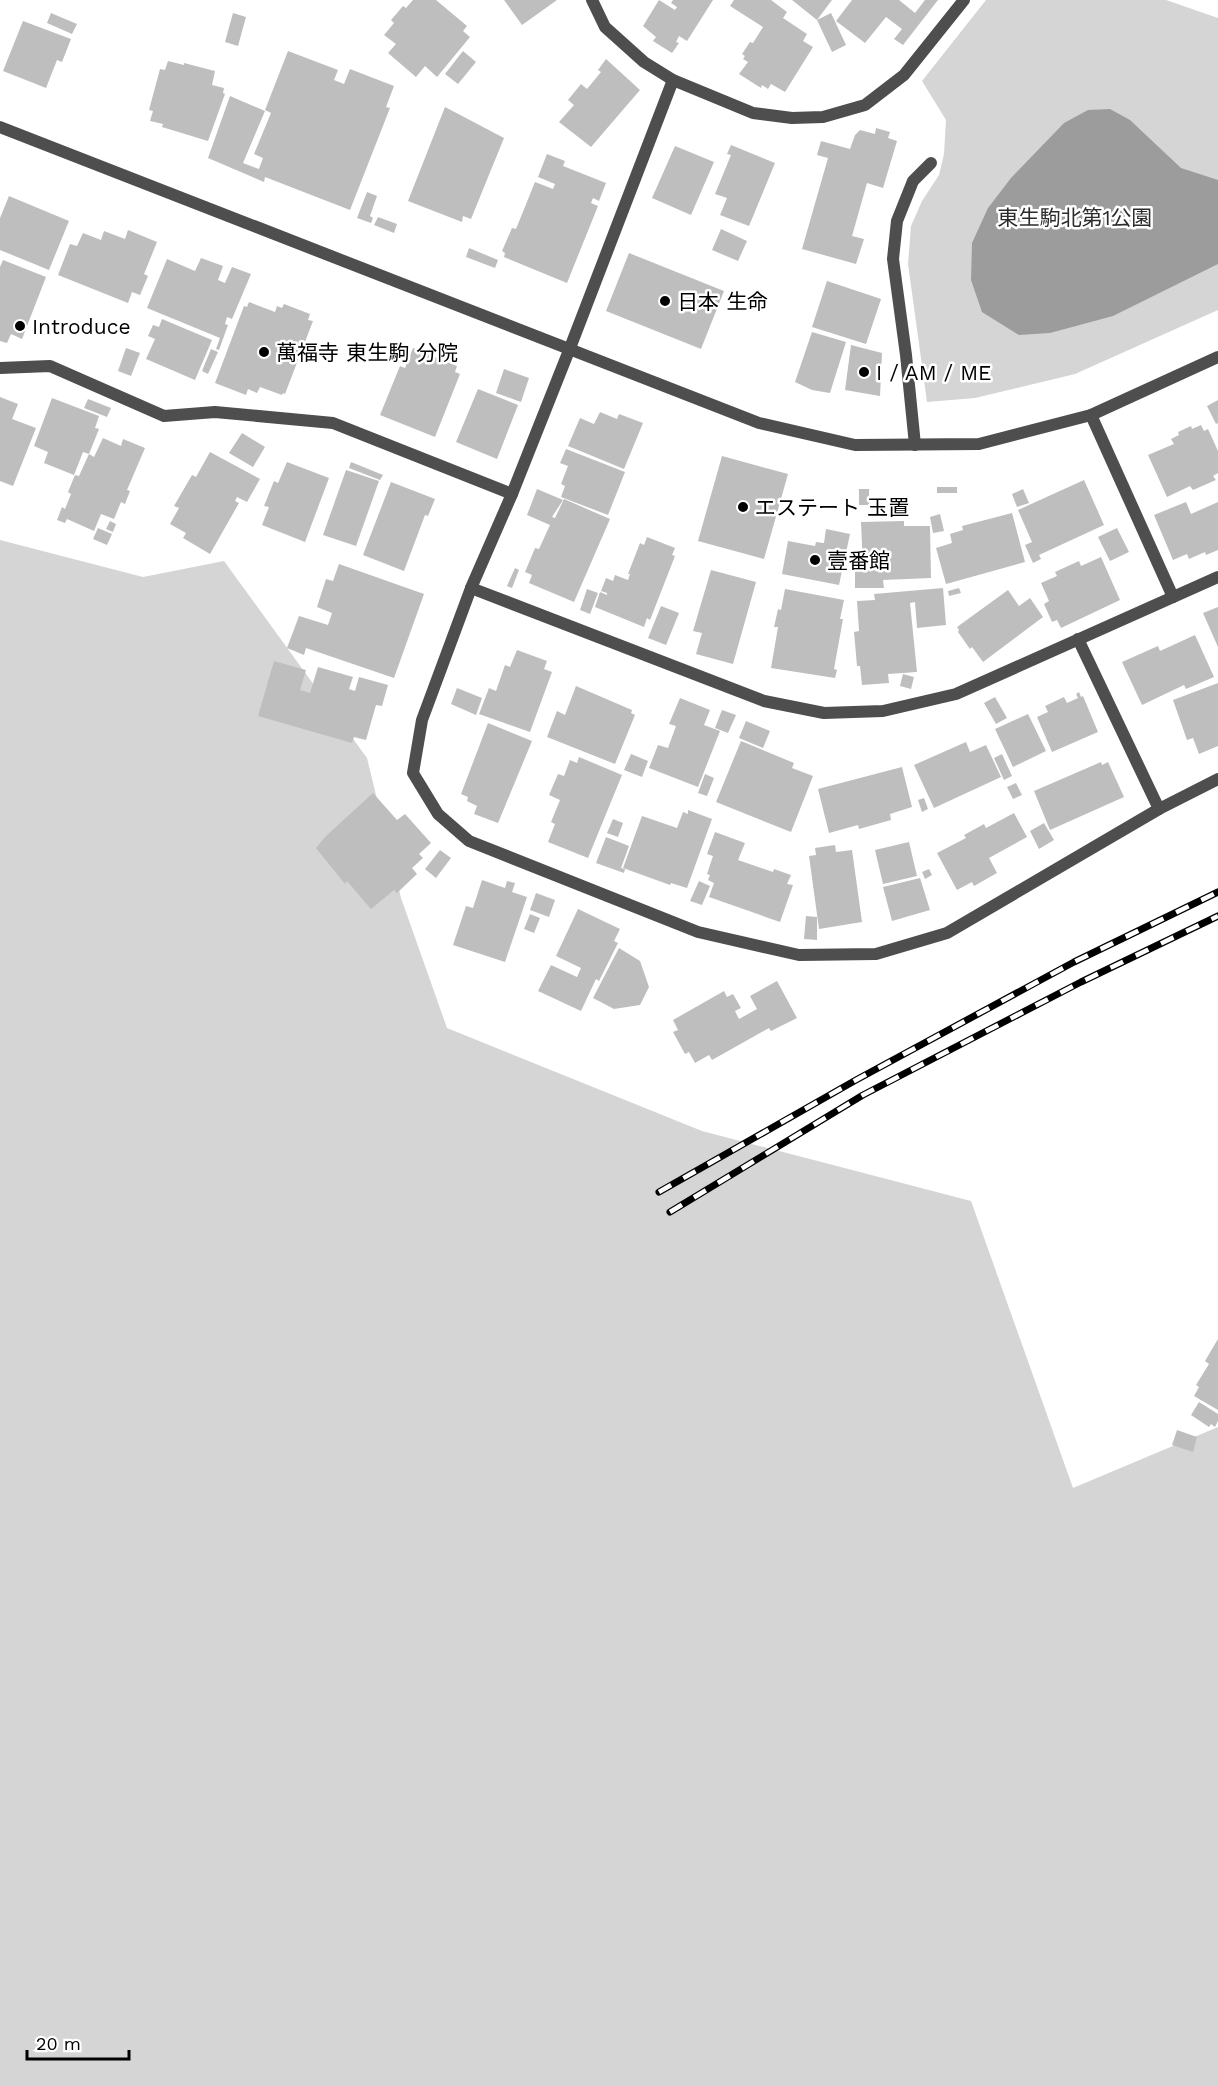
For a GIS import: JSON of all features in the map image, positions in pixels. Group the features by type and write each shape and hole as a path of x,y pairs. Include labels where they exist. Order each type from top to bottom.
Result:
{"street":[{"path":"592,0 605,27 644,62 673,80 753,113 792,118 823,117 866,105 904,75 964,0"},
{"path":"673,80 512,494 471,588 422,720 413,773 438,814 469,841 698,933 799,956 876,954 947,933 1159,809 1218,779"},
{"path":"0,127 759,423 855,445 979,444 1091,415 1218,357"},
{"path":"915,445 906,355 892,259 897,221 913,181 931,163"},
{"path":"0,368 50,366 164,416 216,412 333,423 512,494"},
{"path":"1091,415 1173,597"},
{"path":"471,588 764,701 824,713 883,711 956,694 1218,577"},
{"path":"1078,639 1159,809"}],"green space":[{"name":"東生駒北第1公園","path":"986,0 1166,0 1218,18 1218,310 1075,374 975,398 927,402 908,264 911,226 922,201 939,175 944,154 946,120 922,81"},
{"path":"0,540 143,577 224,561 367,758 401,898 447,1028 702,1131 971,1201 1073,1488 1218,1427 1218,2086 0,2086"}],"shaded area":[{"path":"1110,109 1130,120 1181,168 1218,180 1218,264 1113,316 1050,333 1019,335 982,312 971,280 972,243 988,208 1011,178 1064,123 1088,110"}],"building":[{"path":"413,0 436,0 467,26 463,31 470,37 437,77 425,66 416,77 388,53 396,44 384,35 394,23 391,20 403,6 406,8"},
{"path":"504,0 557,0 522,25"},
{"path":"659,0 675,10 677,7 671,3 673,0 713,0 687,41 679,36 676,42 679,43 672,53 653,41 656,37 643,26"},
{"path":"734,0 771,0 787,12 783,18 807,34 803,41 813,47 785,92 771,84 768,89 762,85 761,88 739,74 748,62 743,59 745,56 742,54 750,42 753,43 763,27 730,6"},
{"path":"792,0 832,0 817,20"},
{"path":"852,0 899,0 915,13 925,0 938,0 903,45 894,39 902,29 886,17 865,43 836,21"},
{"path":"51,13 77,24 72,34 47,23"},
{"path":"233,13 246,17 238,46 225,42"},
{"path":"831,13 846,45 832,52 817,20"},
{"path":"23,21 71,39 62,62 57,60 46,88 3,71"},
{"path":"288,51 338,70 334,80 344,84 350,69 394,86 386,107 390,108 350,210 265,177 264,182 208,158 230,96 265,111 243,163 259,169 263,158 254,154 271,113 265,110"},
{"path":"463,51 476,62 458,84 445,74"},
{"path":"606,59 640,90 591,147 559,122 574,105 568,100 581,84 587,89 601,72 598,70"},
{"path":"168,61 215,71 212,85 224,88 223,93 225,94 208,141 150,121 153,111 149,110 160,69 165,70"},
{"path":"445,107 504,138 471,219 463,216 462,222 408,201"},
{"path":"876,128 890,132 888,138 897,141 883,188 867,183 852,236 864,239 856,264 802,249 828,158 817,155 821,141 850,149 855,135 860,130 875,134"},
{"path":"731,145 775,163 749,226 720,215 727,198 715,194 731,155 727,154"},
{"path":"675,146 714,162 691,215 652,198"},
{"path":"547,154 565,161 563,166 606,183 599,201 593,198 591,203 598,206 567,283 504,257 505,253 502,251 512,228 516,229 535,182 553,189 555,184 538,177"},
{"path":"367,192 377,196 370,216 373,218 371,223 357,218"},
{"path":"9,196 69,221 49,270 0,250 0,218"},
{"path":"378,217 397,224 394,233 374,225"},
{"path":"721,229 747,241 738,261 712,250"},
{"path":"128,230 157,242 144,274 148,276 140,295 132,292 128,303 58,275 70,244 77,246 83,233 101,240 104,231 125,239"},
{"path":"469,248 498,260 495,268 466,257"},
{"name":"日本 生命","path":"629,253 724,291 701,349 606,311"},
{"path":"201,258 223,266 218,280 225,283 232,267 251,274 232,319 227,317 225,324 228,325 219,350 216,349 220,338 147,308 167,259 195,271"},
{"path":"3,260 46,277 22,339 11,334 7,343 0,341 0,267"},
{"path":"827,281 881,299 866,344 812,327"},
{"name":"萬福寺 東生駒 分院","path":"249,302 275,312 277,306 282,308 284,304 310,314 308,320 313,321 285,394 260,387 257,393 248,389 246,395 215,383 244,306 247,307"},
{"path":"162,319 212,340 195,380 146,359 155,339 148,336 153,325 159,327"},
{"path":"812,332 846,342 830,393 812,390 795,382"},
{"name":"I / AM / ME","path":"851,345 882,353 880,396 845,390"},
{"path":"126,348 140,353 131,376 118,371"},
{"path":"413,348 457,366 455,372 460,374 435,437 380,415 400,366 405,368"},
{"path":"211,349 218,352 208,374 202,371"},
{"path":"504,369 529,378 521,402 496,393"},
{"path":"478,389 518,405 497,459 456,442"},
{"path":"0,397 18,404 12,419 36,428 13,486 0,481"},
{"path":"52,398 99,416 95,428 99,429 89,454 83,452 74,475 44,463 48,452 34,446"},
{"path":"88,399 111,408 107,417 84,408"},
{"path":"1218,400 1218,423 1216,424 1207,406"},
{"path":"600,412 617,419 619,414 643,423 624,469 568,446 580,418 594,424"},
{"path":"1201,425 1204,431 1208,429 1218,451 1218,473 1213,476 1216,480 1193,490 1190,486 1167,497 1148,455 1174,444 1171,439 1179,435 1178,432 1191,426 1192,429"},
{"path":"242,433 265,447 253,467 229,453"},
{"path":"103,438 121,446 123,439 145,448 127,490 130,491 125,504 121,502 114,519 101,514 94,531 67,519 65,523 57,520 62,507 65,509 71,494 68,492 75,475 79,476 89,454 94,457"},
{"path":"566,449 625,472 608,515 561,497 565,486 561,484 568,466 560,463"},
{"path":"210,452 260,479 247,502 237,497 235,501 239,503 210,554 183,538 186,533 170,524 179,508 174,506 192,475 196,477"},
{"name":"エステート 玉置","path":"722,456 788,474 764,559 698,541"},
{"path":"287,462 329,478 305,542 262,525 269,507 264,506 274,481 278,483"},
{"path":"351,462 383,475 380,480 349,468"},
{"path":"346,470 379,481 356,546 323,535"},
{"path":"1084,480 1104,525 1039,555 1041,559 1033,563 1025,545 1032,542 1018,510"},
{"path":"391,482 435,499 428,516 425,515 404,571 363,555"},
{"path":"937,487 957,487 957,493 937,493"},
{"path":"537,489 563,500 552,517 555,518 564,499 610,519 574,602 529,583 532,575 525,572 535,548 539,549 550,525 527,515"},
{"path":"859,489 869,489 869,505 859,505"},
{"path":"1023,489 1029,503 1017,507 1012,494"},
{"path":"1186,502 1191,514 1218,502 1218,550 1206,555 1205,552 1189,559 1187,554 1173,560 1154,515"},
{"path":"1012,513 1025,562 946,584 936,548 952,543 950,534 963,530 962,526"},
{"path":"940,514 944,531 933,533 930,517"},
{"path":"110,521 116,524 113,532 106,529"},
{"path":"904,521 904,526 930,526 931,578 883,580 884,588 855,588 855,568 863,568 861,522"},
{"path":"98,528 112,534 107,545 93,539"},
{"path":"1117,528 1129,552 1110,561 1098,537"},
{"name":"壹番館","path":"826,529 850,534 839,585 782,574 788,541 815,546 816,542 824,543"},
{"path":"647,537 675,548 672,555 675,556 650,620 647,618 644,627 595,607 600,592 607,595 601,591 606,578 613,581 615,575 628,580 630,574 628,574 640,543 644,545"},
{"path":"1101,557 1120,600 1061,628 1057,620 1052,622 1044,604 1049,601 1041,583 1057,576 1055,572 1079,561 1081,566"},
{"path":"339,564 424,594 394,678 306,648 304,655 287,648 299,616 328,625 332,613 317,607 326,579 333,581"},
{"path":"515,568 519,570 512,588 507,586"},
{"path":"711,570 756,582 733,664 696,654 702,633 693,631"},
{"path":"943,588 946,625 917,628 915,602 910,603 917,672 888,674 889,683 862,685 860,666 857,666 854,632 859,631 857,601 875,600 874,594"},
{"path":"959,588 961,593 949,596 948,591"},
{"path":"587,589 598,593 590,614 580,610"},
{"path":"785,589 844,600 834,669 837,670 835,678 771,668 778,627 774,627 778,609 781,610"},
{"path":"1008,590 1019,606 1030,598 1043,617 983,662 972,647 970,649 957,627"},
{"path":"661,606 679,613 666,645 648,638"},
{"path":"1218,607 1218,647 1203,613"},
{"path":"1195,635 1214,677 1186,689 1184,685 1142,705 1122,662 1158,646 1160,651"},
{"path":"517,650 547,661 544,669 552,672 530,732 479,714 489,688 496,691 505,665 510,667"},
{"path":"274,661 306,670 300,690 310,693 318,667 353,677 349,689 355,691 359,677 388,685 382,706 376,705 366,740 354,737 352,743 258,716"},
{"path":"903,674 914,677 911,689 900,686"},
{"path":"1218,683 1218,746 1199,754 1193,738 1187,740 1173,700"},
{"path":"576,686 632,710 631,713 635,715 615,764 547,737 557,711 565,715"},
{"path":"457,688 482,698 476,715 451,704"},
{"path":"1079,692 1081,697 1083,696 1098,732 1052,752 1037,717 1048,712 1045,706 1064,697 1067,703 1078,698 1076,694"},
{"path":"995,697 1007,718 996,724 984,703"},
{"path":"680,698 710,710 704,725 720,731 698,787 649,768 658,745 668,748 676,726 669,724"},
{"path":"722,710 736,715 728,733 715,728"},
{"path":"1028,714 1046,751 1013,767 995,729"},
{"path":"746,721 770,731 763,748 739,738"},
{"path":"488,723 532,741 498,823 474,814 477,806 467,801 468,797 461,794"},
{"path":"741,741 794,763 792,768 813,776 791,832 716,802"},
{"path":"966,742 970,752 986,745 1001,777 934,808 914,765"},
{"path":"631,754 648,761 642,777 624,770"},
{"path":"1002,754 1012,776 1004,780 994,758"},
{"path":"579,757 622,775 588,858 548,842 555,824 551,822 560,800 549,795 558,774 564,776 570,760 577,763"},
{"path":"1101,762 1102,765 1108,762 1124,797 1050,830 1034,791"},
{"path":"902,767 912,807 890,814 891,820 859,829 858,825 829,833 818,789"},
{"path":"705,774 714,778 707,796 698,793"},
{"path":"1016,783 1022,795 1013,799 1007,787"},
{"path":"373,793 397,820 405,814 431,843 419,854 423,858 412,868 417,874 397,893 394,890 371,909 347,881 345,884 316,848"},
{"path":"924,798 928,809 922,812 918,800"},
{"path":"688,810 712,819 687,888 671,883 670,885 623,868 642,816 677,828 683,812 688,814"},
{"path":"1014,813 1027,837 989,858 997,873 974,886 972,882 957,890 937,853 966,838 964,835 984,824 986,828"},
{"path":"613,819 623,823 618,837 607,833"},
{"path":"1044,823 1054,840 1039,849 1030,831"},
{"path":"715,832 745,843 738,860 773,872 774,869 791,875 787,884 793,885 780,922 709,897 714,883 708,880 710,875 707,874 713,856 707,854"},
{"path":"606,837 629,846 621,868 625,869 624,873 596,863"},
{"path":"909,842 917,876 883,884 875,850"},
{"path":"835,845 836,852 852,850 862,922 819,929 809,856 816,855 815,848"},
{"path":"440,850 451,858 436,878 425,869"},
{"path":"929,869 932,875 925,879 922,872"},
{"path":"920,878 930,910 892,921 883,887"},
{"path":"482,880 505,888 507,881 515,883 512,892 527,897 505,962 453,945 466,906 473,908"},
{"path":"699,881 710,886 702,905 690,901"},
{"path":"536,893 555,900 549,917 530,910"},
{"path":"578,909 620,929 614,941 618,943 599,981 596,979 581,1011 538,991 551,965 577,977 581,968 556,956"},
{"path":"530,914 540,918 534,933 524,929"},
{"path":"806,916 817,917 817,940 804,939"},
{"path":"619,948 640,961 649,987 640,1005 614,1009 593,998"},
{"path":"777,981 797,1018 771,1031 769,1028 712,1060 709,1055 695,1063 689,1052 685,1054 673,1032 678,1030 673,1020 724,991 727,997 733,994 741,1008 735,1011 739,1019 757,1009 750,996"},
{"path":"1218,1339 1218,1410 1194,1396 1199,1387 1196,1385 1209,1364 1205,1361"},
{"path":"1199,1402 1218,1414 1215,1427 1211,1424 1209,1427 1191,1415"},
{"path":"1177,1430 1197,1437 1193,1452 1172,1445"}],"railway":[{"path":"659,1192 856,1080 1074,962 1218,892"},
{"path":"670,1212 863,1095 1081,982 1218,916"}],"place":[{"name":"日本 生命","path":"665,301"},
{"name":"Introduce","path":"20,326"},
{"name":"萬福寺 東生駒 分院","path":"264,352"},
{"name":"I / AM / ME","path":"864,372"},
{"name":"エステート 玉置","path":"743,507"},
{"name":"壹番館","path":"815,560"}]}
